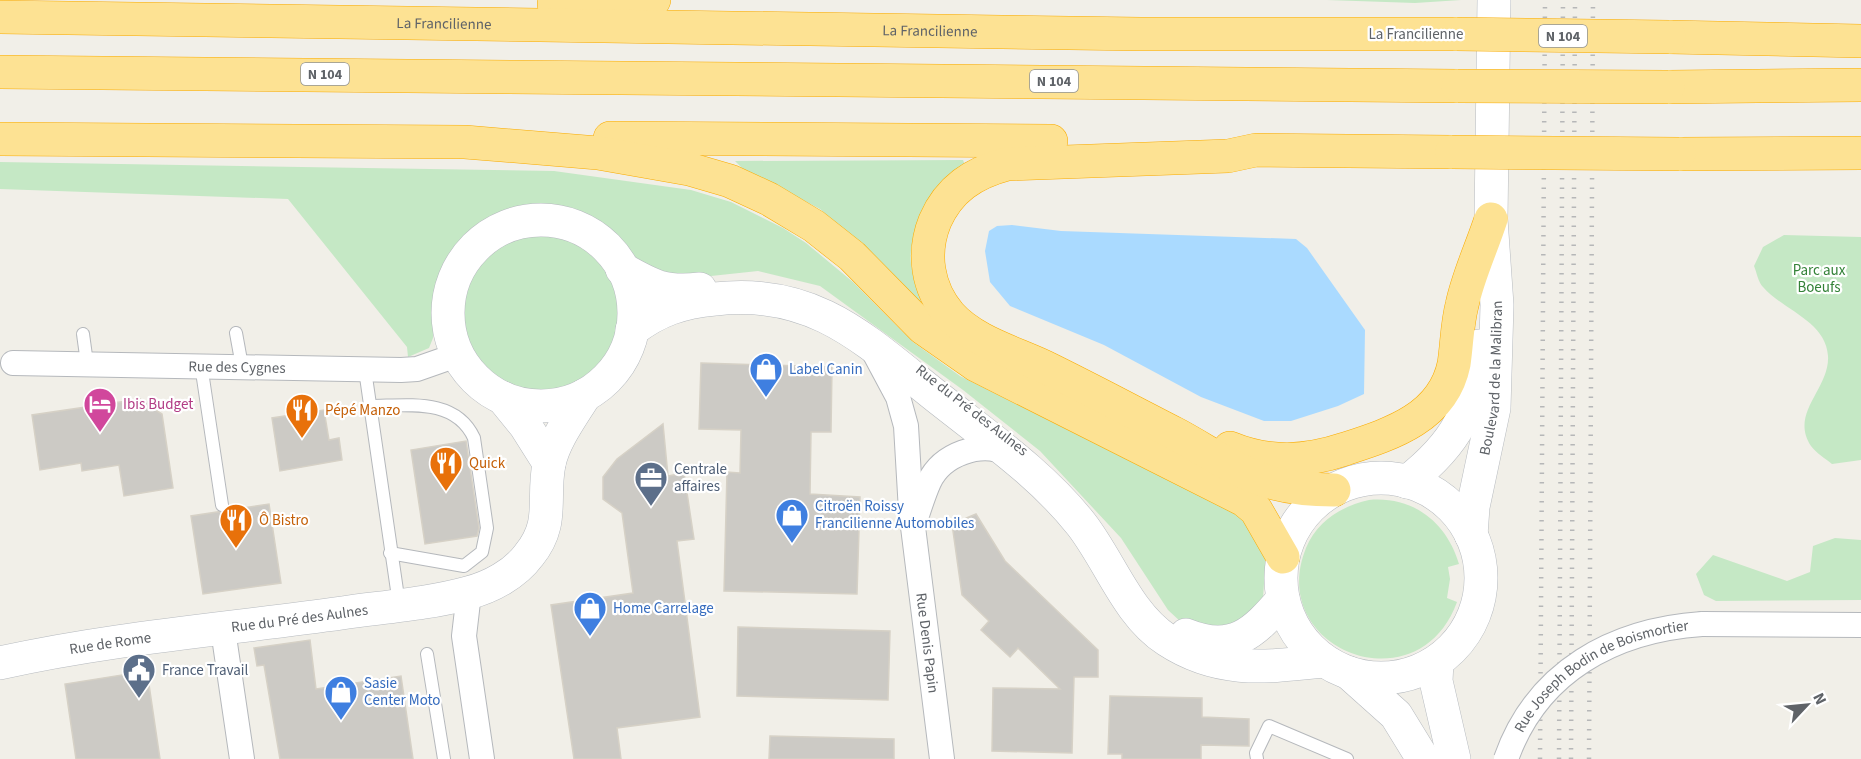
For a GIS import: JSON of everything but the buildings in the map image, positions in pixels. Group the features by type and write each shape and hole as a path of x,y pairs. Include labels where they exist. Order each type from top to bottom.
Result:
{"highway":[{"path":"515,24 545,4 654,0"},
{"name":"La Francilienne","path":"0,17 1141,34 1456,34 1861,41"},
{"name":"N 104","path":"0,72 1458,86 1861,85"},
{"path":"465,142 513,137 1223,142 1256,150"},
{"path":"0,139 465,142 555,149 653,161 730,181 770,199 831,238 904,311 951,349 986,370 1210,480 1244,500 1256,510 1283,557"},
{"path":"1334,490 1276,484 1229,465 1199,446 1046,368 969,332 949,314 933,287 927,259 930,237 941,208 959,187 975,176 1006,164 1228,156 1256,150 1679,154 1861,153"},
{"path":"1199,446 1218,443 1254,456 1303,460 1383,437 1412,424 1438,399 1448,381 1453,366 1462,304 1491,219"}],"street":[{"name":"Boulevard de la Malibran","path":"1407,482 1441,454 1452,439 1469,400 1478,359 1491,219 1494,0"},
{"name":"Boulevard de la Malibran","path":"1471,535 1473,507 1494,408 1497,305 1491,219"},
{"path":"502,398 540,406 555,405 585,396 615,369 628,345 632,330 633,299 622,269 599,241 568,224 532,220 497,230 469,253 452,284 447,320 457,355 472,377 502,398 525,425 549,464"},
{"name":"Rue du Pré des Aulnes","path":"622,269 655,288 673,291 754,285 775,287 818,298 841,311 992,422 1034,458 1093,521 1158,615 1186,635 1218,643 1237,640 1260,624 1283,599"},
{"name":"Rue du Pré des Aulnes","path":"632,330 652,315 690,301 733,297 789,301 834,320 1012,456 1050,490 1080,524 1138,613 1166,640 1194,655 1240,667 1337,667"},
{"name":"Rue Denis Papin","path":"870,346 890,378 904,414 913,526 942,759"},
{"name":"Rue des Cygnes","path":"13,363 365,370 417,369 457,355"},
{"name":"Rue du Pré des Aulnes","path":"242,759 223,630 469,593 493,583 518,568 531,553 542,534 548,512 549,464 563,432 585,396"},
{"name":"Rue Denis Papin","path":"913,526 930,480 951,459 984,448 1012,456"},
{"path":"1337,667 1376,678 1403,676 1437,662 1462,637 1477,605 1480,570 1471,535 1451,507 1423,488 1407,482 1370,479 1334,490 1316,502 1301,518 1290,537 1283,557 1281,578 1283,599 1298,634 1337,667 1396,715 1423,759"},
{"path":"469,593 464,636 482,759"},
{"name":"Rue Joseph Bodin de Boismortier","path":"1506,759 1518,733 1540,700 1582,661 1631,636 1671,626 1702,624 1861,625"},
{"name":"Rue de Rome","path":"0,663 71,650 223,630"},
{"path":"1437,662 1436,681 1454,759"}],"lane":[{"path":"236,333 242,366"},
{"path":"83,334 87,363"},
{"path":"201,365 222,505"},
{"path":"365,370 399,605"},
{"path":"369,406 433,406 460,418 468,426 474,438 484,505 487,528 482,552 464,567 390,553"},
{"path":"427,654 444,759"},
{"path":"1257,759 1256,753 1269,726 1347,759"}],"green space":[{"path":"1327,0 1461,0 1415,3"},
{"path":"963,160 965,165 936,199 914,235 911,264 921,305 862,245 820,209 742,168 735,161"},
{"path":"0,162 554,171 691,190 731,202 783,228 806,243 853,282 913,342 960,376 1192,492 1241,508 1266,554 1263,598 1229,631 1182,623 1168,610 1121,538 1040,451 963,390 820,286 758,271 664,281 641,269 615,235 597,221 568,209 532,207 495,217 479,227 448,256 433,297 433,338 429,348 408,357 407,347 288,199 0,189"},
{"path":"540,234 556,235 571,240 597,258 615,284 620,299 620,331 615,346 597,372 571,390 556,395 540,396 524,395 509,390 483,372 465,346 460,331 459,315 460,299 465,284 483,258 509,240 524,235"},
{"name":"Parc aux Boeufs","path":"1784,235 1861,237 1861,460 1832,464 1813,449 1805,434 1807,412 1827,368 1828,356 1825,344 1812,325 1763,287 1754,266 1763,247"},
{"path":"1369,500 1400,503 1426,515 1446,536 1459,564 1448,567 1450,579 1447,598 1457,602 1438,635 1411,653 1381,659 1352,653 1325,638 1307,614 1299,584 1306,548 1317,530 1340,511"},
{"path":"1835,538 1861,540 1861,600 1716,601 1704,595 1696,574 1713,555 1787,581 1810,572 1813,546"}],"water":[{"path":"1012,225 1061,231 1296,239 1307,248 1365,330 1364,394 1338,406 1291,421 1264,421 1201,397 1104,345 1010,306 990,282 985,251 989,231 997,226"}],"railway":[{"path":"1540,759 1545,0"},
{"path":"1559,759 1563,0"},
{"path":"1571,759 1575,0"},
{"path":"1589,759 1593,0"}],"place":[{"name":"Label Canin","path":"766,398"},
{"name":"Ibis Budget","path":"100,433"},
{"name":"Pépé Manzo","path":"302,439"},
{"name":"Quick","path":"446,492"},
{"name":"Centrale affaires","path":"651,507"},
{"name":"Citroën Roissy Francilienne Automobiles","path":"792,544"},
{"name":"Ô Bistro","path":"236,549"},
{"name":"Home Carrelage","path":"590,637"},
{"name":"France Travail","path":"139,699"},
{"name":"Sasie Center Moto","path":"341,721"}]}
